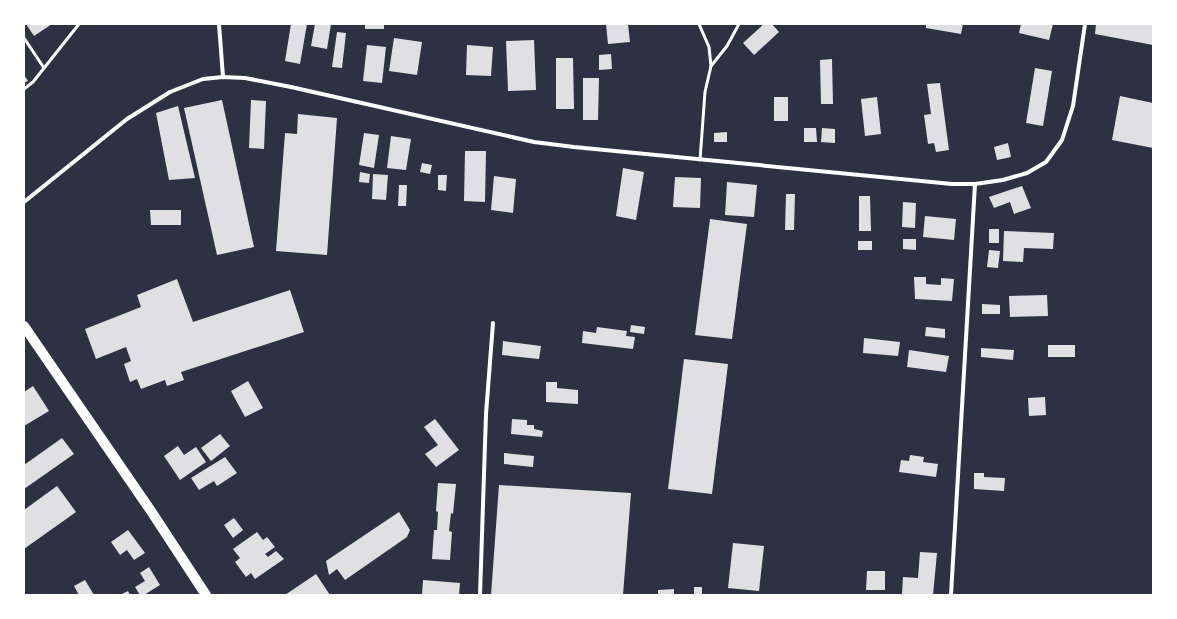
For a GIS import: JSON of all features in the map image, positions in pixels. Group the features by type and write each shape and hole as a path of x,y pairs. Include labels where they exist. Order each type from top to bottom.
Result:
{"main road":[{"path":"24,326 206,595"}],"street":[{"path":"219,24 223,77"},
{"path":"24,202 127,119 170,92 203,79 223,77 245,78 291,87 534,142 700,160 952,184 975,184 1003,180 1027,173 1046,162 1062,140 1073,106 1085,24"},
{"path":"951,595 975,184"},
{"path":"480,595 486,414 493,323"}],"lane":[{"path":"24,89 33,82 79,24"},
{"path":"699,24 709,46 711,66 705,92 700,160"},
{"path":"711,66 727,46 739,24"},
{"path":"24,38 44,68"}],"building":[{"path":"26,24 52,24 34,36"},
{"path":"291,24 307,24 300,64 285,61"},
{"path":"315,24 331,24 327,49 311,46"},
{"path":"365,24 384,24 384,29 365,29"},
{"path":"606,24 628,24 630,42 608,44"},
{"path":"764,24 772,24 779,32 754,55 743,43"},
{"path":"926,24 963,24 961,34 926,28"},
{"path":"1021,24 1053,24 1049,40 1019,33"},
{"path":"1096,24 1153,24 1153,45 1095,34"},
{"path":"337,32 346,33 342,68 332,67"},
{"path":"394,38 422,42 417,75 389,71"},
{"path":"534,40 536,90 508,91 506,41"},
{"path":"367,45 386,47 382,83 363,81"},
{"path":"467,45 493,47 491,76 466,75"},
{"path":"611,54 612,69 599,70 599,55"},
{"path":"556,58 573,58 574,109 556,109"},
{"path":"832,59 833,104 821,104 820,60"},
{"path":"1035,68 1052,71 1043,126 1026,123"},
{"path":"24,75 28,81 24,83"},
{"path":"583,78 599,78 598,120 583,120"},
{"path":"940,83 949,150 936,152 934,143 928,144 924,115 931,114 927,84"},
{"path":"1120,96 1153,103 1153,148 1112,140"},
{"path":"774,97 788,97 788,121 774,121"},
{"path":"877,97 881,134 865,136 861,99"},
{"path":"222,100 254,247 217,255 184,108"},
{"path":"251,100 266,101 264,149 249,148"},
{"path":"178,106 195,178 169,180 156,113"},
{"path":"298,114 337,118 327,255 276,251 285,133 297,134"},
{"path":"804,128 816,128 817,142 804,142"},
{"path":"822,128 835,129 835,143 821,142"},
{"path":"727,132 727,142 714,142 714,133"},
{"path":"364,133 379,135 374,168 359,165"},
{"path":"391,136 411,139 406,170 387,168"},
{"path":"1008,143 1011,157 997,160 994,147"},
{"path":"465,151 486,151 485,202 464,201"},
{"path":"422,163 432,165 430,174 420,172"},
{"path":"623,168 644,172 636,220 616,216"},
{"path":"360,172 370,174 369,183 359,182"},
{"path":"373,174 388,175 386,200 372,199"},
{"path":"438,175 447,175 446,191 438,190"},
{"path":"494,176 516,179 513,213 491,210"},
{"path":"675,177 701,178 700,208 673,207"},
{"path":"727,182 757,185 754,217 725,215"},
{"path":"399,185 407,185 406,206 398,206"},
{"path":"1022,186 1031,208 1014,214 1010,202 994,208 989,197"},
{"path":"786,194 795,194 794,230 785,230"},
{"path":"859,196 870,196 871,231 859,231"},
{"path":"903,202 916,203 915,228 902,227"},
{"path":"150,210 181,210 181,225 151,225"},
{"path":"925,216 956,219 954,240 923,237"},
{"path":"710,219 747,224 732,339 695,335"},
{"path":"989,229 999,229 999,243 989,243"},
{"path":"1004,231 1054,233 1053,249 1024,248 1023,262 1003,261"},
{"path":"903,239 916,239 916,250 903,249"},
{"path":"858,241 872,241 872,250 858,250"},
{"path":"989,250 1000,251 998,268 987,267"},
{"path":"914,277 926,277 926,284 941,285 941,278 954,279 952,301 915,299"},
{"path":"177,279 193,322 290,290 304,332 181,372 184,380 167,386 165,380 141,389 137,379 130,382 124,364 131,361 126,347 96,359 85,329 141,307 137,295"},
{"path":"1047,295 1048,316 1010,317 1009,296"},
{"path":"982,304 1000,305 1000,314 982,314"},
{"path":"631,325 645,327 644,334 630,332"},
{"path":"597,327 627,331 626,336 635,337 633,349 582,343 583,331 596,333"},
{"path":"926,327 945,329 945,338 925,336"},
{"path":"864,338 900,342 898,356 863,353"},
{"path":"503,341 541,346 539,359 502,355"},
{"path":"1048,345 1075,345 1075,357 1048,357"},
{"path":"981,348 1014,350 1013,360 981,357"},
{"path":"909,350 949,356 946,372 907,367"},
{"path":"684,359 728,364 712,494 668,489"},
{"path":"248,381 263,408 245,417 231,391"},
{"path":"546,382 557,382 557,388 578,390 578,404 546,402"},
{"path":"33,386 49,411 24,426 24,392"},
{"path":"1045,397 1046,415 1029,416 1028,398"},
{"path":"435,419 459,450 436,467 425,454 438,445 424,427"},
{"path":"512,419 527,420 527,425 534,425 534,429 543,431 542,437 511,434"},
{"path":"220,434 230,446 211,461 201,448"},
{"path":"62,438 74,454 24,489 24,465"},
{"path":"178,446 184,455 196,447 206,462 180,480 164,456"},
{"path":"504,453 534,456 533,467 504,464"},
{"path":"910,455 924,457 923,462 938,464 936,477 899,472 901,460 909,461"},
{"path":"225,457 237,473 217,486 214,481 199,490 191,478"},
{"path":"974,473 984,473 984,477 1005,478 1004,491 974,489"},
{"path":"438,483 456,484 453,514 451,513 449,531 452,532 450,560 432,559 434,530 437,530 438,512 436,511"},
{"path":"499,485 631,493 623,595 491,595"},
{"path":"57,486 76,512 24,549 24,510"},
{"path":"399,512 410,530 407,537 345,580 337,569 329,575 326,561"},
{"path":"234,518 243,530 233,538 224,525"},
{"path":"128,530 145,553 134,560 127,550 120,555 111,542"},
{"path":"257,532 263,540 267,537 275,547 265,554 268,557 276,551 284,559 255,579 251,573 246,577 235,562 240,558 233,549"},
{"path":"733,543 764,546 759,591 728,588"},
{"path":"920,552 937,553 933,595 902,594 903,577 918,578"},
{"path":"149,567 160,585 144,595 140,595 135,587 145,581 140,573"},
{"path":"867,571 885,571 885,590 866,590"},
{"path":"316,574 330,595 285,595"},
{"path":"85,580 94,595 79,595 74,586"},
{"path":"423,580 460,583 459,595 422,595"},
{"path":"694,587 702,587 702,595 694,595"},
{"path":"674,589 674,595 658,595 658,590"},
{"path":"128,591 130,595 120,595"}]}
